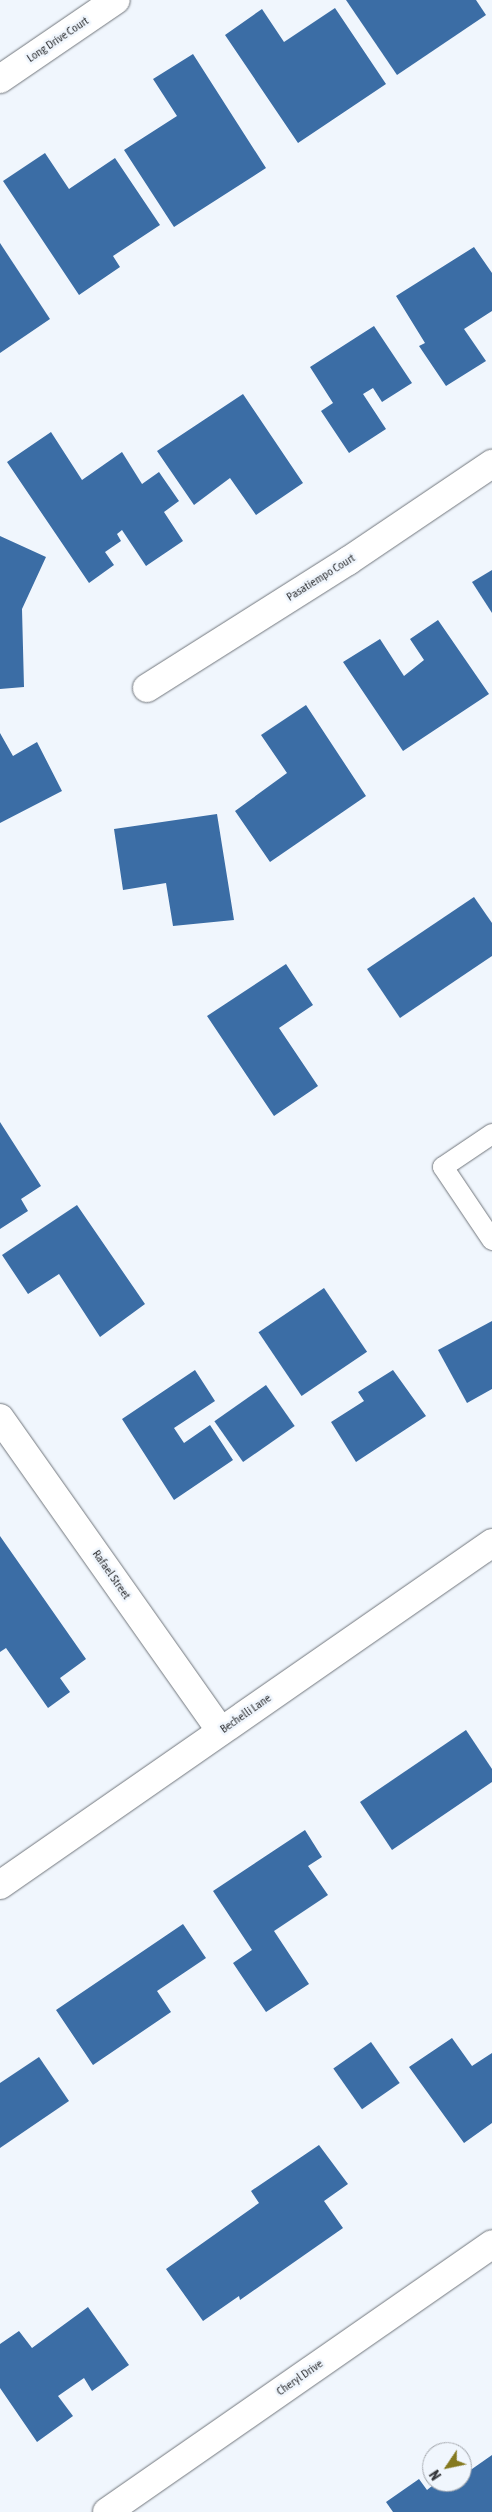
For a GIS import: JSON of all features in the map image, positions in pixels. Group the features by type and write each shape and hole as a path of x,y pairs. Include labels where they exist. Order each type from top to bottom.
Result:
{"street":[{"name":"Long Drive Court","path":"0,79 116,0"},
{"name":"Pasatiempo Court","path":"146,688 348,561 492,464"},
{"name":"Rafael Street","path":"0,1418 221,1731"},
{"name":"Bechelli Lane","path":"0,1886 492,1543"},
{"name":"Cheryl Drive","path":"107,2512 492,2244"}],"lane":[{"path":"492,1134 443,1167 492,1240"}],"building":[{"path":"346,0 476,0 486,15 397,75"},
{"path":"335,8 386,84 298,143 225,35 262,9 284,42"},
{"path":"193,54 266,168 174,227 124,150 177,116 153,79"},
{"path":"45,153 69,189 115,158 160,225 113,256 120,267 79,295 3,181"},
{"path":"0,243 50,319 0,353"},
{"path":"474,247 492,273 492,311 464,329 486,361 446,386 419,346 425,343 396,296"},
{"path":"374,326 412,383 382,402 373,388 363,394 386,429 349,453 321,411 333,403 310,367"},
{"path":"243,394 303,483 256,515 230,478 194,505 157,451"},
{"path":"51,432 82,480 122,452 142,484 159,472 179,501 164,512 183,541 146,566 122,530 117,534 121,541 105,552 114,565 89,583 7,462"},
{"path":"0,536 46,557 22,609 24,687 0,689"},
{"path":"492,570 492,613 472,582"},
{"path":"438,620 489,694 403,751 343,662 380,639 404,676 424,660 410,639"},
{"path":"306,705 366,796 270,862 235,811 287,773 261,735"},
{"path":"0,733 13,756 37,742 62,791 0,823"},
{"path":"217,814 234,920 173,926 166,883 123,890 114,829"},
{"path":"474,897 492,923 492,956 400,1018 367,969"},
{"path":"286,964 313,1005 279,1028 318,1086 274,1116 207,1016"},
{"path":"0,1122 41,1186 21,1199 28,1211 0,1229"},
{"path":"77,1205 145,1304 100,1337 59,1274 28,1294 2,1255"},
{"path":"324,1288 367,1352 302,1396 259,1332"},
{"path":"492,1321 492,1389 467,1403 438,1350"},
{"path":"195,1370 215,1401 174,1428 184,1443 210,1425 233,1460 174,1500 122,1419"},
{"path":"393,1370 426,1416 356,1462 331,1422 364,1401 358,1392"},
{"path":"266,1385 295,1426 243,1462 214,1421"},
{"path":"0,1536 86,1659 60,1678 70,1692 48,1708 6,1648 0,1652"},
{"path":"466,1730 492,1769 492,1782 392,1850 360,1802"},
{"path":"305,1830 322,1857 308,1866 328,1895 274,1931 309,1984 266,2012 233,1963 252,1950 213,1891"},
{"path":"183,1924 206,1958 157,1991 171,2012 93,2065 56,2010"},
{"path":"452,2038 472,2066 492,2053 492,2123 464,2143 409,2067"},
{"path":"371,2042 400,2083 362,2109 333,2068"},
{"path":"39,2057 69,2101 0,2148 0,2083"},
{"path":"319,2145 348,2184 324,2201 343,2228 240,2300 239,2296 203,2321 166,2269 259,2203 251,2191"},
{"path":"88,2307 129,2365 92,2391 84,2378 58,2396 73,2416 37,2442 0,2388 0,2344 19,2331 32,2348"},
{"path":"492,2455 492,2512 393,2512 386,2502 419,2479 422,2483 422,2492 472,2492 472,2469"}]}
